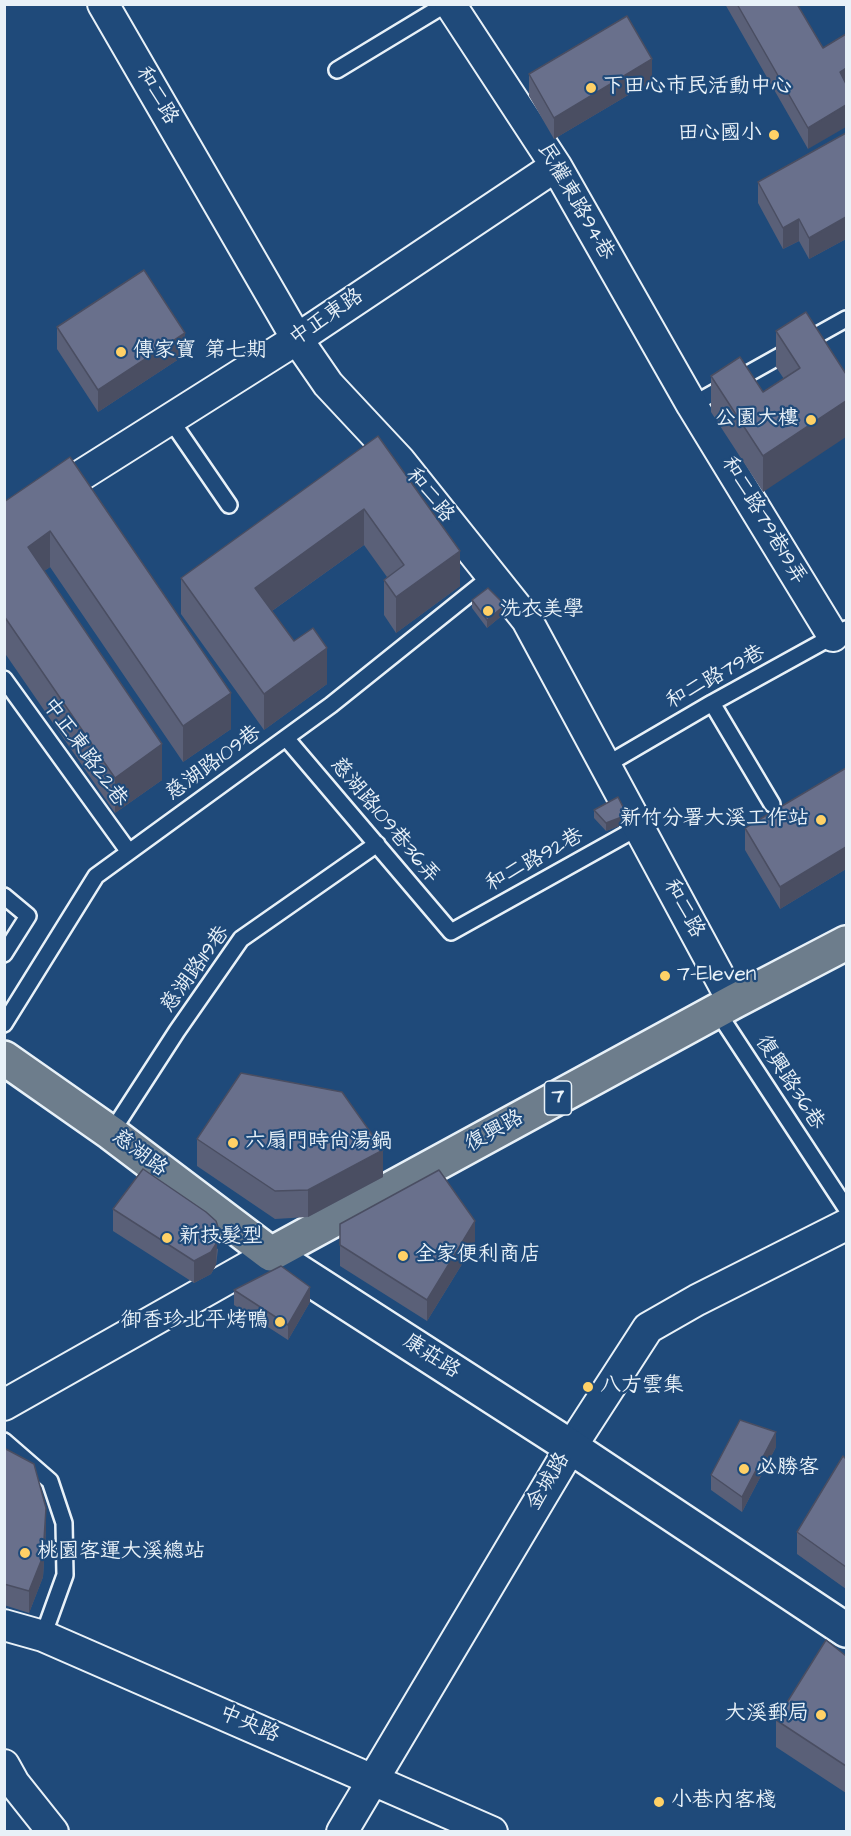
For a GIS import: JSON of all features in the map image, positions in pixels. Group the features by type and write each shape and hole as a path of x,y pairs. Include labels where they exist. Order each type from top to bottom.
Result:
{"main road":[{"name":"復興路","path":"271,1254 846,943"},
{"name":"慈湖路","path":"4,1058 111,1133 271,1254"}],"street":[{"name":"和二路","path":"103,4 297,339 328,384 400,461 527,620 639,826 725,1007"},
{"name":"民權東路94巷","path":"448,4 556,166 692,405"},
{"name":"中正東路","path":"4,524 297,339 556,166"},
{"name":"和二路79巷19弄","path":"692,405 840,633"},
{"name":"金城路","path":"342,1832 571,1446 648,1328 697,1300 846,1225"},
{"path":"4,1405 271,1254"},
{"name":"康莊路","path":"271,1254 571,1446 846,1630"},
{"name":"中央路","path":"4,1625 43,1636 492,1832"},
{"path":"4,1765 14,1783 53,1832"}],"lane":[{"path":"337,70 448,4"},
{"path":"692,405 846,319"},
{"path":"170,419 229,505"},
{"name":"慈湖路109巷","path":"4,1024 96,876 331,705 493,575"},
{"name":"和二路79巷","path":"606,765 712,703 840,633"},
{"name":"中正東路22巷","path":"4,679 129,852"},
{"path":"712,703 772,804"},
{"name":"慈湖路109巷36弄","path":"286,738 451,932"},
{"name":"和二路92巷","path":"451,932 639,826"},
{"name":"慈湖路119巷","path":"111,1133 177,1031 242,939 377,844"},
{"path":"4,896 28,916 4,954"},
{"name":"復興路36巷","path":"725,1007 846,1208"},
{"path":"4,1441 50,1481 63,1523 65,1575 43,1636"}],"building":[{"path":"737,4 797,4 823,48 846,34 846,68 840,72 846,84 846,105 808,128"},
{"path":"627,16 652,59 554,118 529,74"},
{"path":"846,133 846,217 809,238 799,219 783,228 758,182"},
{"name":"傳家寶 第七期","path":"144,270 185,333 98,390 57,327"},
{"path":"806,312 846,374 846,401 763,456 711,376 740,357 763,392 800,368 776,331"},
{"path":"378,436 460,551 396,597 384,580 404,565 364,509 255,588 294,641 313,628 327,648 264,694 181,578"},
{"path":"70,457 231,693 183,726 50,531 28,547 162,744 115,778 4,616 4,502"},
{"path":"488,588 505,605 487,620 472,600"},
{"name":"新竹分署大溪工作站","path":"846,768 846,847 780,887 745,828"},
{"path":"618,797 627,815 606,823 594,810"},
{"path":"241,1073 342,1092 383,1150 308,1190 275,1191 197,1139"},
{"path":"143,1169 216,1221 218,1227 216,1244 211,1252 194,1261 113,1209"},
{"name":"全家便利商店","path":"439,1170 475,1221 427,1300 340,1245 340,1224"},
{"path":"281,1266 310,1287 288,1325 234,1290"},
{"name":"必勝客","path":"740,1420 776,1432 742,1497 711,1475"},
{"name":"桃園客運大溪總站","path":"4,1448 34,1464 46,1508 43,1556 29,1591 4,1584"},
{"path":"843,1456 846,1459 846,1567 797,1532"},
{"name":"大溪郵局","path":"826,1640 846,1656 846,1766 776,1720"}],"place":[{"name":"下田心市民活動中心","path":"591,88"},
{"name":"田心國小","path":"774,135"},
{"name":"傳家寶 第七期","path":"121,352"},
{"name":"公園大樓","path":"811,420"},
{"name":"洗衣美學","path":"488,611"},
{"name":"新竹分署大溪工作站","path":"821,820"},
{"name":"7-Eleven","path":"665,976"},
{"name":"六扇門時尚湯鍋","path":"233,1143"},
{"name":"新技髮型","path":"167,1238"},
{"name":"全家便利商店","path":"403,1256"},
{"name":"御香珍北平烤鴨","path":"280,1322"},
{"name":"八方雲集","path":"588,1387"},
{"name":"必勝客","path":"744,1469"},
{"name":"桃園客運大溪總站","path":"25,1553"},
{"name":"大溪郵局","path":"821,1715"},
{"name":"小巷內客棧","path":"659,1802"}]}
